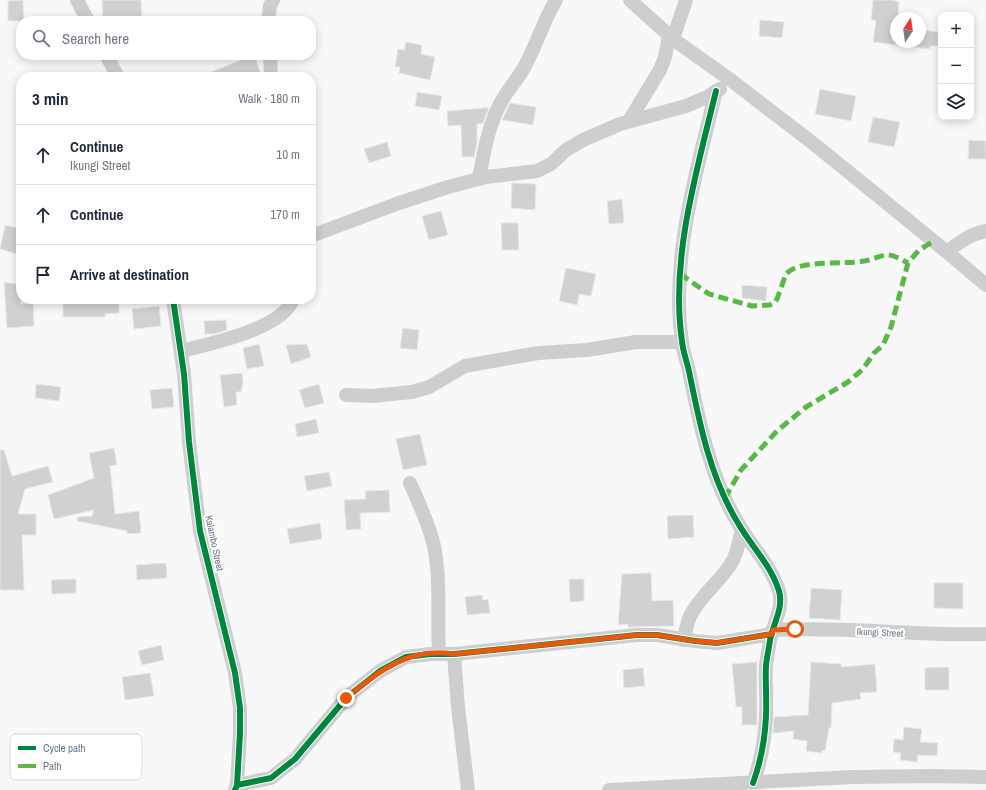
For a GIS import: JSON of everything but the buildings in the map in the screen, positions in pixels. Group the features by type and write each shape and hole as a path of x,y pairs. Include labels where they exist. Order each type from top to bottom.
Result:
{"street":[{"path":"77,0 85,16"},
{"path":"269,16 270,6 273,0"},
{"path":"479,179 486,144 492,124 504,98 521,74 556,0"},
{"path":"630,0 671,37 732,81 814,144 948,252 986,285"},
{"path":"629,121 660,70 686,0"},
{"path":"109,60 115,72"},
{"path":"270,60 271,72"},
{"path":"316,234 399,203 448,187 479,179 537,171 551,164 566,150 583,140 629,121 686,106 732,81"},
{"path":"716,91 698,166 682,246 679,298 682,342 697,415 717,482 738,524 773,576 780,598 779,612 772,632 766,666 766,717 764,746 753,783"},
{"path":"948,252 964,239 986,231"},
{"name":"Kalambo Street","path":"174,304 184,374 189,442 200,531 234,673 240,708 240,733 236,788"},
{"path":"181,351 213,344 253,330 274,320 292,304"},
{"path":"346,395 372,396 412,392 429,387 465,366 538,353 587,350 636,342 682,342"},
{"path":"410,483 423,512 433,545 437,580 439,654"},
{"path":"684,640 688,620 695,608 723,577 732,563 736,555 742,529"},
{"name":"Ikungi Street","path":"236,788 270,778 295,759 346,698 380,671 406,657 454,654 637,635 657,635 684,640 717,643 795,629 855,630 958,635 986,634"},
{"path":"454,654 458,707 468,790"},
{"path":"609,790 853,777 986,777"}],"marked path":[{"path":"725,498 741,470 777,431 806,407 848,382 863,369 874,353 883,345 891,327 908,263 919,250 934,241"},
{"path":"680,274 709,294 752,306 770,305 774,303 777,299 786,274 792,269 801,266 822,263 864,261 888,255 908,263"}],"cycle path":[{"path":"716,91 687,215 682,247 679,310 683,350 702,433 714,470 729,506 743,531 766,564 779,591 780,597 779,610 771,634 766,665 764,742 753,783"},
{"path":"174,304 184,374 189,442 200,531 235,673 240,708 237,785 235,790"},
{"path":"237,785 271,778 295,759 347,697 380,671 406,657 430,654 454,654 637,635 657,635 717,643 772,634"}],"route":[{"path":"346,698 380,671 406,657 430,654 454,654 637,635 657,635 717,643 772,634 773,630 795,629"}]}
